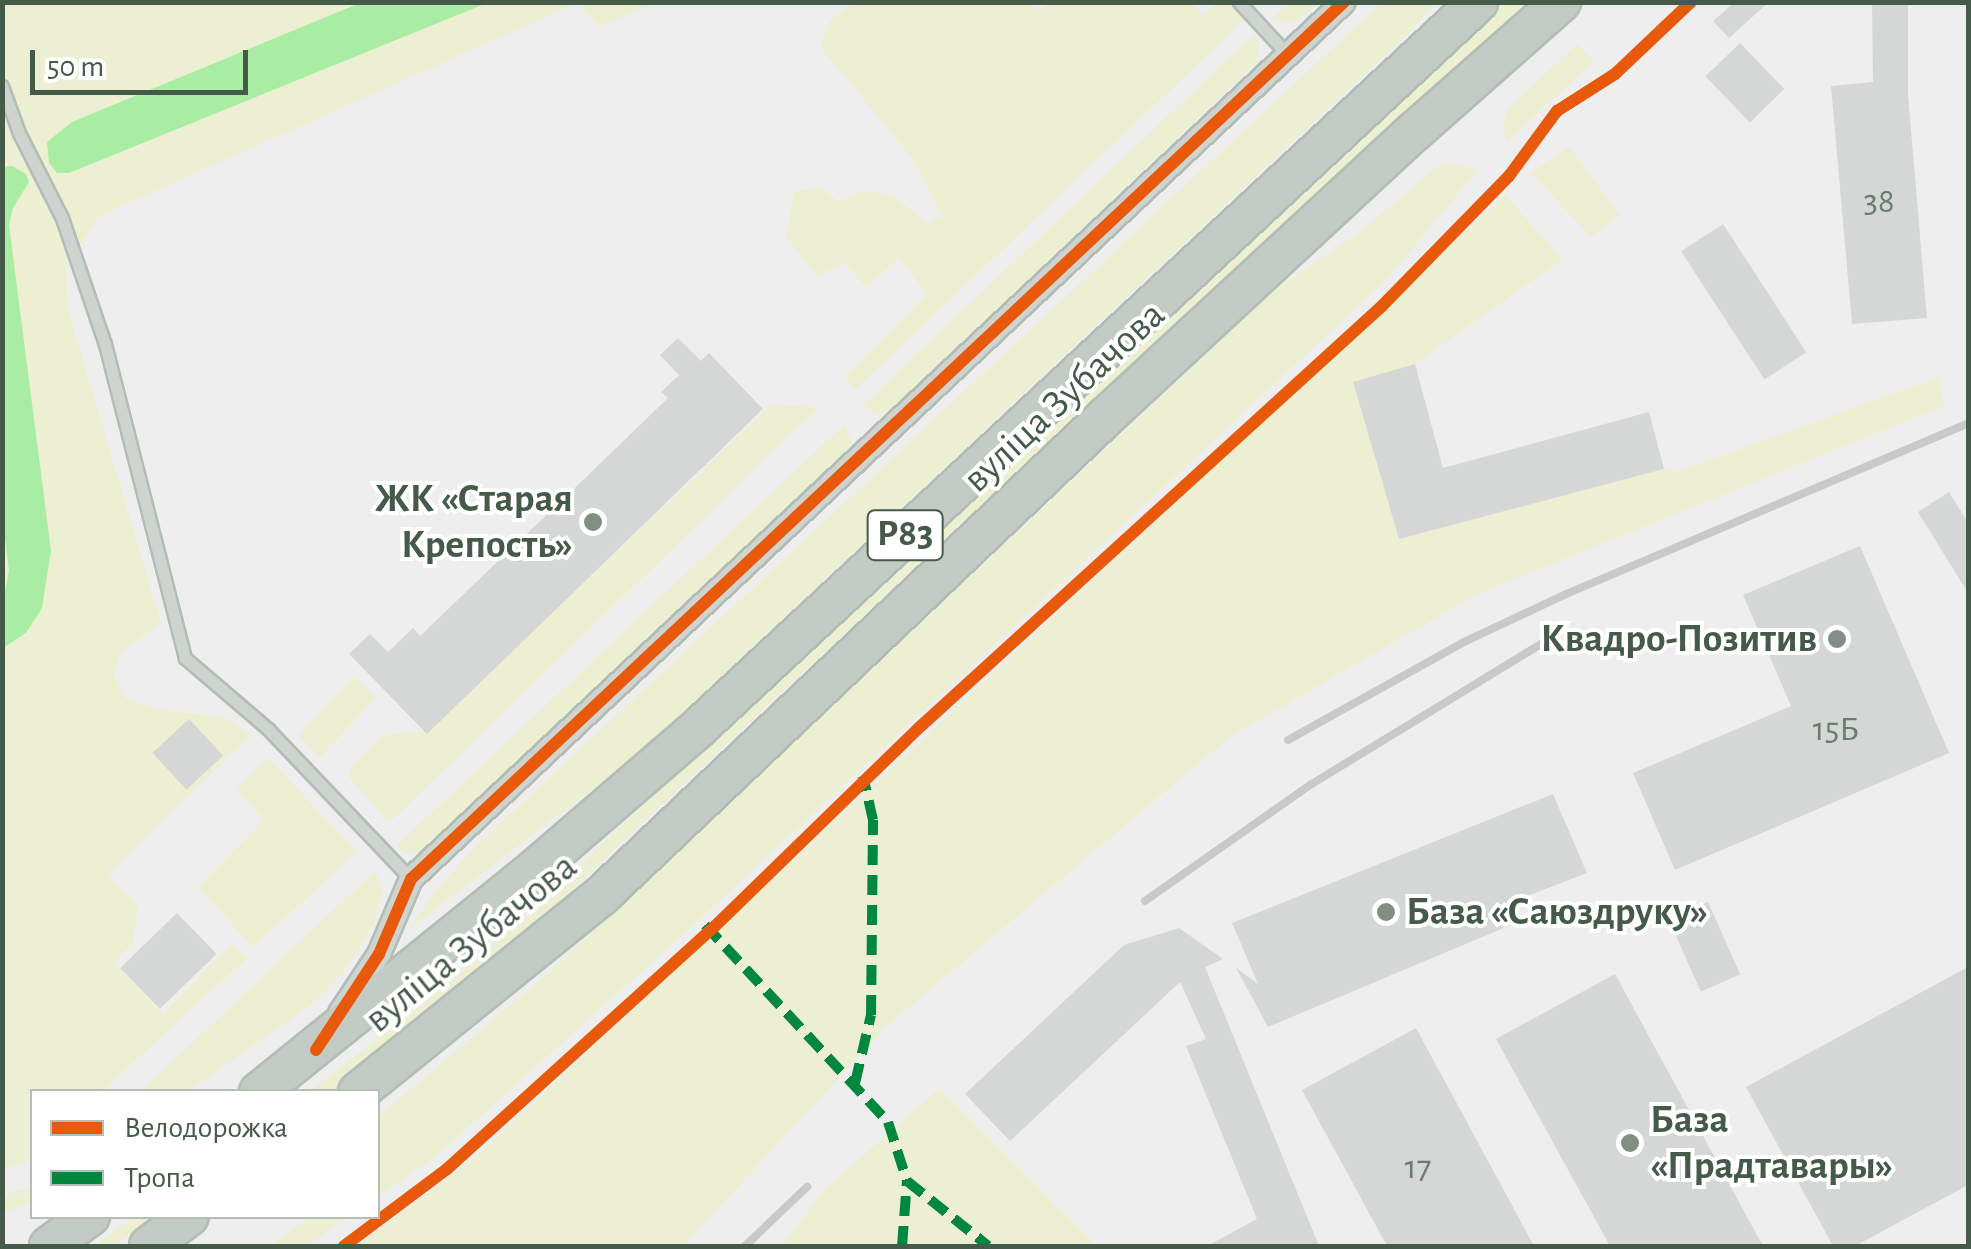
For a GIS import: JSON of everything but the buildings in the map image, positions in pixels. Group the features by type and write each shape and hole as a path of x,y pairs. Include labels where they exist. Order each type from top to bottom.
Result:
{"highway":[{"name":"вуліца Зубачова","path":"263,1089 316,1050 694,731 1478,2"},
{"name":"вуліца Зубачова","path":"362,1089 602,895 1110,412 1415,130 1561,2"},
{"path":"50,1246 86,1219"},
{"path":"148,1246 185,1219"}],"street":[{"path":"411,878 1344,2"},
{"name":"вуліца Зубачова","path":"316,1050 379,954 411,878"}],"lane":[{"path":"1239,2 1287,54"},
{"path":"2,86 19,133 62,218 104,344 185,658 268,729 411,878"}],"shaded area":[{"path":"585,2 655,3 599,27 584,9"},
{"path":"1290,2 1319,3 1295,23 1271,20"},
{"path":"1382,2 1434,3 1412,30 637,755 409,929 435,891 476,846"},
{"path":"2,3 577,3 99,216 66,266 68,310 161,623 119,654 114,675 125,698 159,709 228,718 251,735 108,874 138,906 133,942 114,963 163,1014 233,944 247,958 104,1089 30,1089 30,1157 3,1168"},
{"path":"360,3 487,3 69,173 57,173 49,163 47,142 72,122"},
{"path":"853,3 1031,3 1039,11 1047,3 1181,3 1194,4 1202,16 1217,3 1229,3 1244,20 855,390 845,377 927,294 899,258 866,287 845,263 817,276 786,237 794,192 821,187 839,202 861,190 894,196 928,224 942,216 912,158 821,48 830,21"},
{"path":"1502,3 1528,3 1481,52 977,509 486,970 333,1089 313,1089 479,959"},
{"path":"1254,34 1260,47 1255,64 891,410 876,415 864,404"},
{"path":"1577,44 1594,61 1507,142 1503,124 1509,108"},
{"path":"1569,147 1620,215 1591,237 1531,173"},
{"path":"1452,163 1477,171 1387,279 699,920 435,1157 380,1196 380,1115 553,969 1278,287 1355,236 1437,167"},
{"path":"12,166 26,174 29,182 13,208 9,225 51,551 42,608 26,633 3,648 3,602 9,571 2,514 2,167"},
{"path":"1505,195 1563,259 1415,364 1353,383 1399,539 1664,469 1679,471 1939,377 1944,406 1477,594 1230,737 889,1024 683,1246 356,1246 470,1162"},
{"path":"771,405 819,407 389,823 349,777 352,766 382,735 427,731"},
{"path":"844,425 853,444 426,852 407,854 396,846"},
{"path":"355,677 377,698 320,757 298,736"},
{"path":"268,758 357,852 253,947 198,887 264,820 236,789"},
{"path":"375,871 383,891 374,925 344,972 312,1004 192,1089 143,1089"},
{"path":"939,1089 1097,1246 782,1246 824,1190"},
{"path":"30,1189 30,1202 3,1214 3,1199 12,1191"},
{"path":"131,1219 153,1219 114,1246 95,1245"},
{"path":"308,1219 346,1219 306,1246 270,1246"}],"railway":[{"path":"1288,740 1462,643 1566,594 1968,423"},
{"path":"1145,901 1310,785 1551,638"},
{"path":"745,1246 807,1187"}],"marked path":[{"path":"855,1083 871,1015 873,820 863,776"},
{"path":"705,925 888,1122 907,1181 988,1246"},
{"path":"902,1246 907,1181"}],"cycle path":[{"path":"316,1050 379,954 411,879 1344,2"},
{"path":"344,1246 447,1169 711,930 921,726 1382,306 1509,176 1557,111 1615,74 1691,2"}],"place":[{"name":"ЖК «Старая Крепость»","path":"593,522"},
{"name":"Квадро-Позитив","path":"1837,639"},
{"name":"База «Саюздруку»","path":"1386,912"},
{"name":"База «Прадтавары»","path":"1630,1143"}]}
